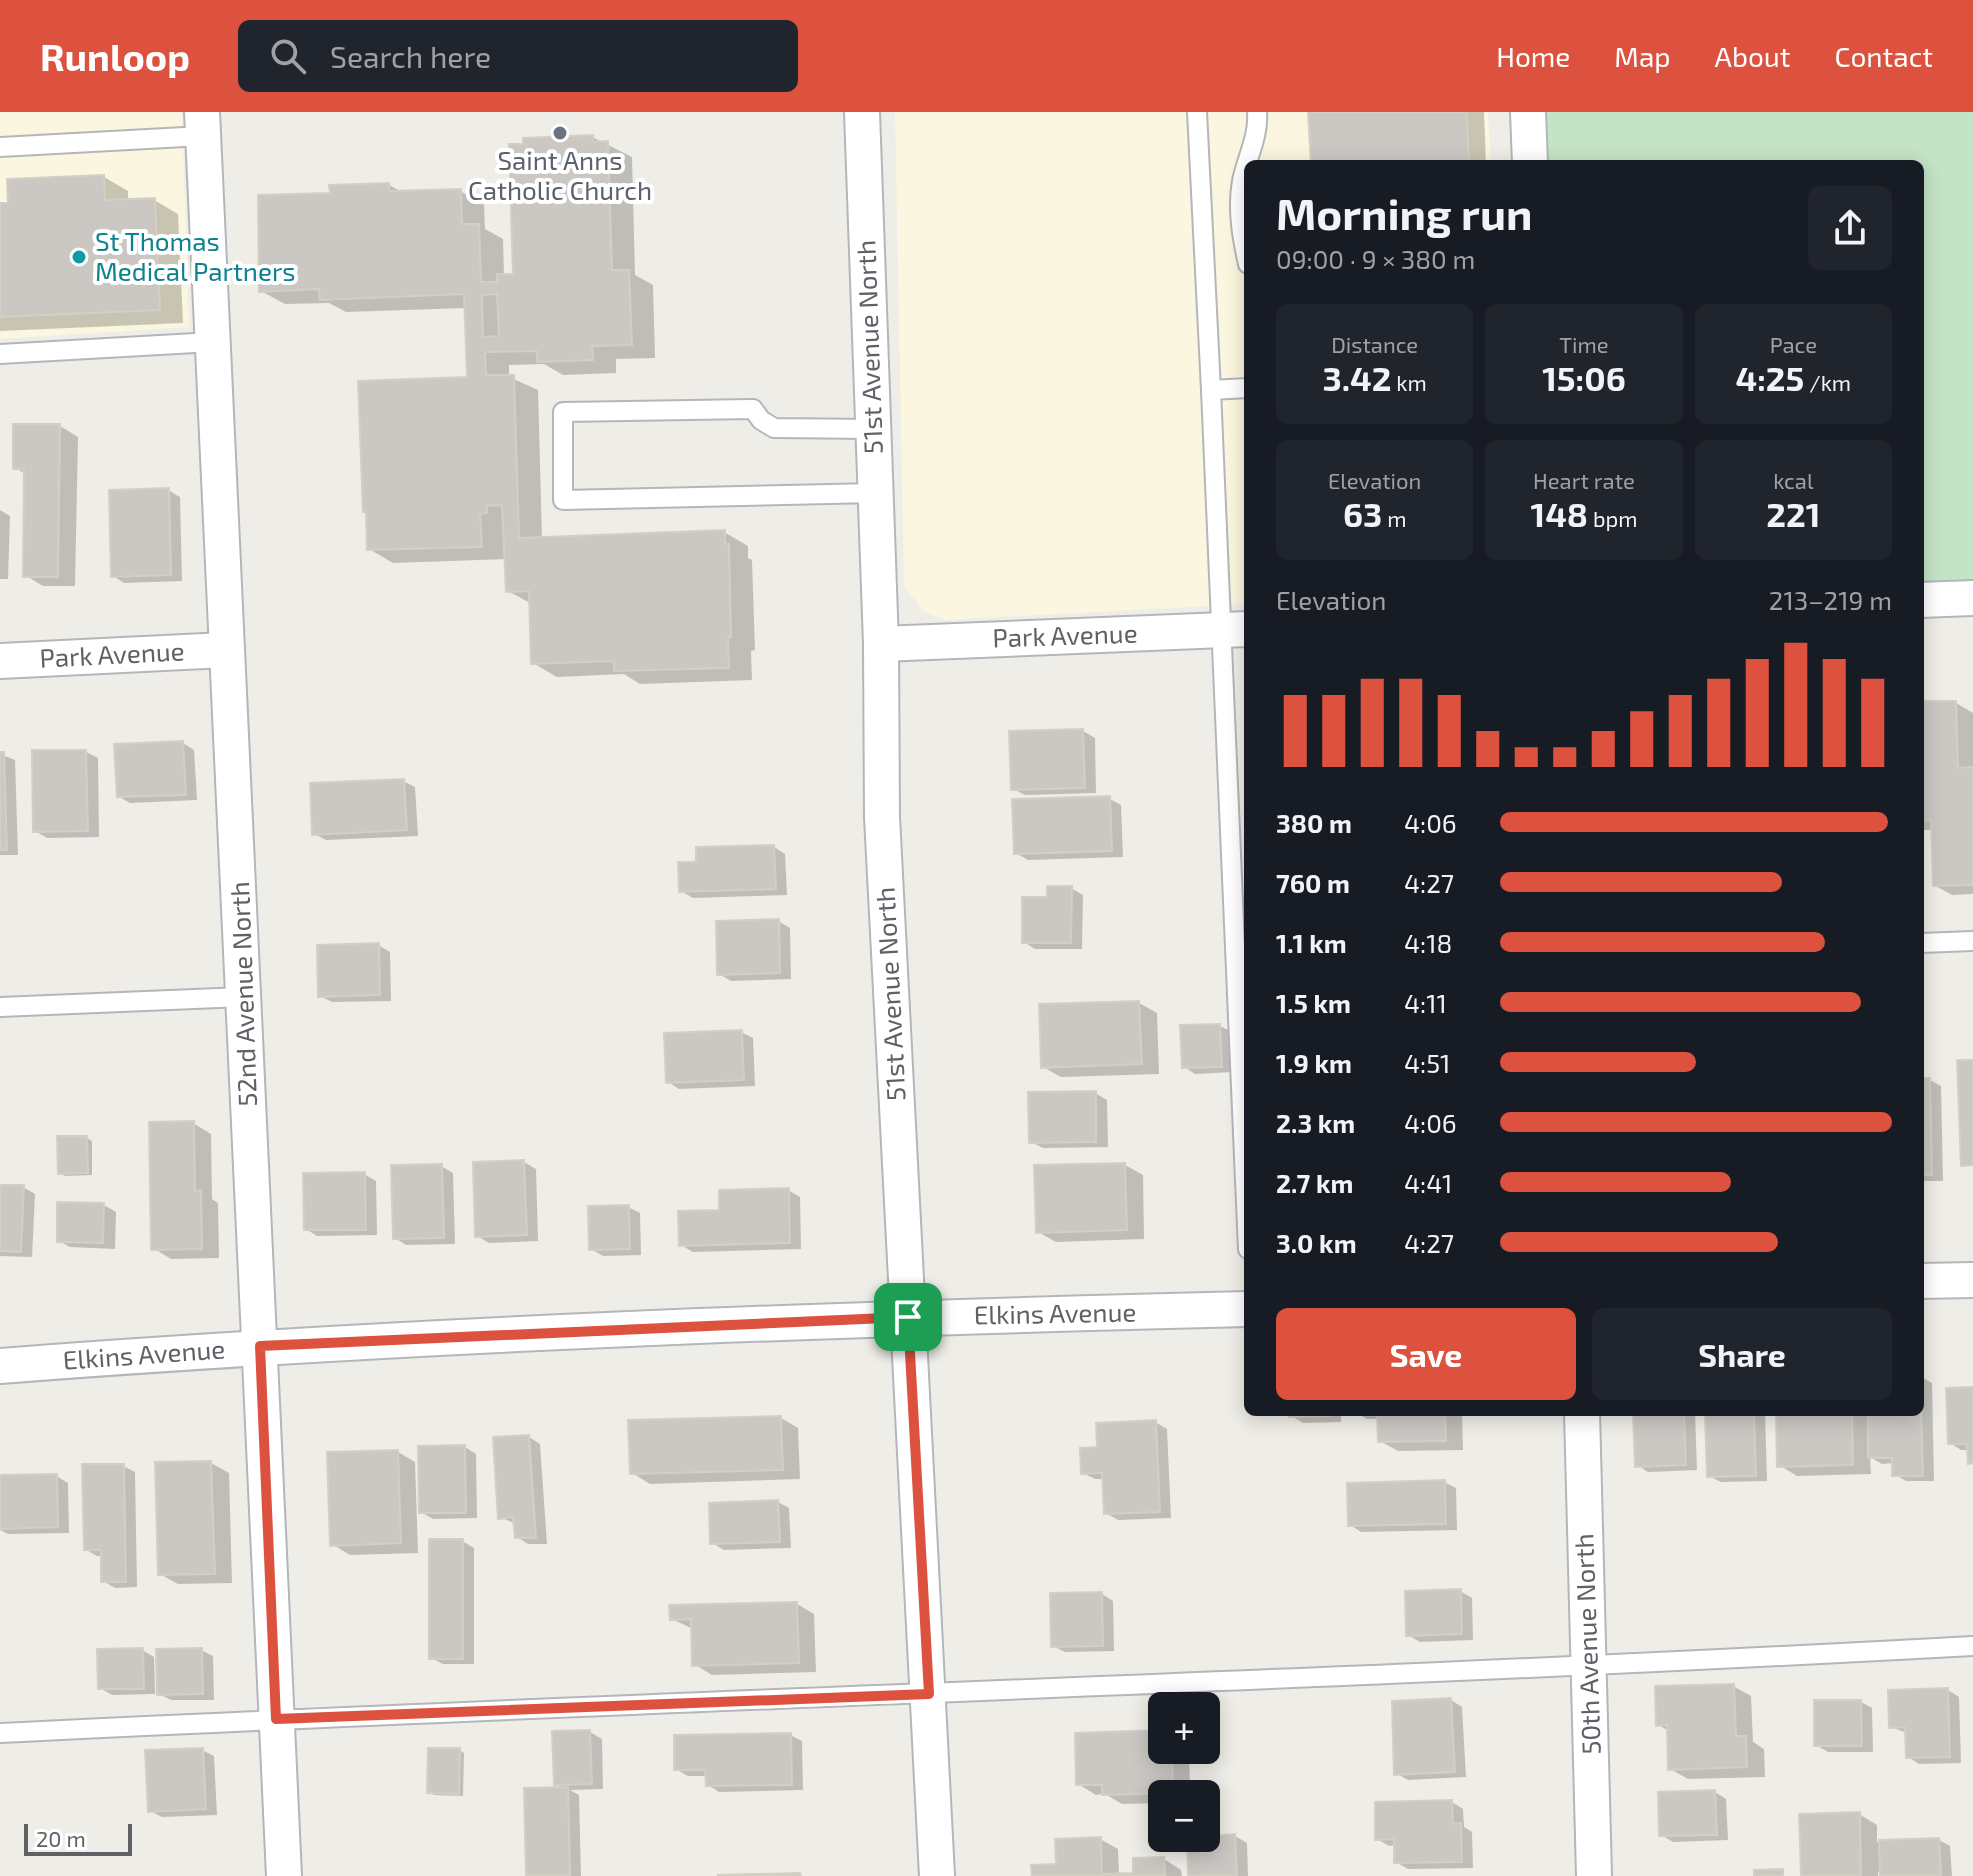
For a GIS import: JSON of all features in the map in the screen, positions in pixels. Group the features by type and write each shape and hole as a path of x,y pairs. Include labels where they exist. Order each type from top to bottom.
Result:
{"street":[{"name":"51st Avenue North","path":"862,112 881,644 882,817 937,1876"},
{"path":"1528,112 1530,160"},
{"name":"52nd Avenue North","path":"202,124 284,1876"},
{"path":"1924,600 1973,598"},
{"name":"Park Avenue","path":"881,644 1235,629"},
{"name":"Park Avenue","path":"0,661 225,650"},
{"path":"1924,1281 1973,1280"},
{"name":"Elkins Avenue","path":"0,1366 260,1346 908,1317 1244,1309"},
{"name":"50th Avenue North","path":"1582,1416 1594,1876"}],"lane":[{"path":"1197,112 1211,390 1235,629 1244,1058"},
{"path":"1249,160 1258,127 1257,112"},
{"path":"0,147 202,124"},
{"path":"1244,176 1239,215 1244,242"},
{"path":"0,354 213,342"},
{"path":"1211,390 1244,388"},
{"path":"873,429 774,428 761,420 753,409 563,412 563,500 875,493"},
{"path":"1924,943 1973,941"},
{"path":"0,1007 243,997"},
{"path":"0,1733 276,1719 1588,1667 1973,1646"}],"shaded area":[{"path":"0,112 182,112 189,327 0,339"},
{"path":"895,112 1488,112 1491,160 1244,160 1244,604 944,620 923,611 904,586"}],"green space":[{"path":"1527,112 1973,112 1973,598 1924,600 1924,160 1529,160"}],"building":[{"path":"1308,112 1467,112 1469,160 1311,160"},
{"path":"593,135 593,142 608,141 612,270 629,270 632,345 592,346 593,360 537,362 537,351 485,352 486,375 514,375 519,538 725,530 725,544 729,544 729,668 614,671 614,661 531,664 529,591 506,592 502,505 487,506 487,513 480,514 482,547 367,550 358,381 467,377 464,294 320,300 319,289 259,292 258,195 330,193 329,185 389,183 389,191 461,189 462,224 479,224 481,282 497,282 497,274 513,274 509,144 523,144 523,138","holes":["497,294 499,336 483,337 482,295"]},
{"name":"St Thomas Medical Partners","path":"104,175 105,200 155,198 160,310 0,317 0,203 8,203 7,179"},
{"path":"13,424 60,424 58,577 23,577 24,469 13,469"},
{"path":"169,488 171,575 111,577 109,490"},
{"path":"1924,701 1956,701 1958,768 1973,767 1973,885 1933,886 1931,820 1924,821"},
{"path":"1083,729 1085,788 1011,790 1009,731"},
{"path":"183,741 186,795 117,797 114,744"},
{"path":"32,750 86,750 88,831 33,832"},
{"path":"0,752 4,752 7,850 0,850"},
{"path":"404,779 407,830 312,835 310,783"},
{"path":"1110,796 1112,851 1014,854 1012,799"},
{"path":"774,845 776,889 679,892 678,862 696,862 696,847"},
{"path":"1047,886 1072,886 1071,943 1022,943 1022,897 1047,897"},
{"path":"779,919 780,973 717,975 716,921"},
{"path":"379,943 380,995 318,997 317,945"},
{"path":"1139,1001 1142,1064 1041,1068 1039,1004"},
{"path":"1220,1024 1222,1067 1182,1068 1180,1025"},
{"path":"742,1030 744,1080 666,1083 664,1033"},
{"path":"1957,1060 1973,1060 1973,1165 1961,1166"},
{"path":"1924,1078 1930,1078 1932,1175 1924,1175"},
{"path":"1096,1091 1096,1142 1029,1143 1028,1092"},
{"path":"194,1121 195,1191 201,1190 202,1249 151,1250 149,1122"},
{"path":"57,1136 87,1136 88,1173 58,1174"},
{"path":"524,1160 527,1235 475,1237 473,1162"},
{"path":"1125,1163 1127,1230 1036,1233 1034,1165"},
{"path":"442,1164 444,1238 393,1239 391,1165"},
{"path":"365,1172 366,1230 304,1230 303,1173"},
{"path":"0,1185 24,1185 21,1252 0,1251"},
{"path":"789,1188 790,1243 679,1246 678,1211 719,1210 719,1190"},
{"path":"57,1202 104,1203 103,1243 57,1242"},
{"path":"629,1205 630,1249 589,1250 588,1206"},
{"path":"1973,1387 1973,1463 1968,1464 1967,1444 1948,1444 1946,1388"},
{"path":"781,1416 783,1470 630,1474 628,1420"},
{"path":"1377,1416 1445,1416 1446,1441 1378,1442"},
{"path":"1633,1416 1684,1416 1686,1465 1635,1467"},
{"path":"1705,1416 1754,1416 1756,1476 1707,1477"},
{"path":"1776,1416 1852,1416 1853,1465 1777,1467"},
{"path":"1868,1416 1921,1416 1923,1476 1892,1476 1892,1458 1868,1458"},
{"path":"1156,1420 1160,1512 1104,1514 1102,1473 1081,1474 1080,1448 1097,1447 1096,1423"},
{"path":"529,1435 536,1538 515,1538 513,1517 498,1519 493,1437"},
{"path":"465,1445 466,1513 419,1513 418,1446"},
{"path":"398,1450 401,1543 330,1546 327,1452"},
{"path":"211,1461 215,1574 158,1575 155,1462"},
{"path":"82,1464 124,1464 126,1582 101,1582 101,1550 84,1550"},
{"path":"57,1474 58,1527 0,1529 0,1475"},
{"path":"1445,1480 1446,1524 1348,1526 1347,1483"},
{"path":"778,1500 780,1542 710,1544 709,1503"},
{"path":"429,1539 463,1539 463,1659 429,1659"},
{"path":"1461,1589 1462,1634 1406,1636 1405,1591"},
{"path":"1102,1592 1103,1646 1051,1647 1050,1593"},
{"path":"797,1602 799,1663 692,1666 691,1619 670,1620 669,1605"},
{"path":"143,1648 144,1689 98,1689 97,1649"},
{"path":"202,1648 203,1694 157,1695 156,1649"},
{"path":"1734,1684 1736,1736 1746,1736 1747,1767 1668,1770 1667,1725 1656,1726 1655,1686"},
{"path":"1948,1688 1950,1757 1906,1758 1905,1727 1889,1728 1888,1690"},
{"path":"1451,1698 1455,1772 1394,1775 1392,1701"},
{"path":"1814,1700 1861,1700 1862,1746 1814,1746"},
{"path":"590,1730 592,1784 554,1785 552,1731"},
{"path":"1148,1730 1148,1764 1172,1764 1173,1780 1148,1780 1148,1794 1102,1795 1102,1785 1076,1785 1075,1733"},
{"path":"791,1733 792,1785 706,1786 705,1770 674,1770 674,1735"},
{"path":"203,1748 206,1809 148,1812 145,1750"},
{"path":"428,1748 460,1748 459,1794 427,1793"},
{"path":"568,1787 570,1876 526,1876 524,1788"},
{"path":"1715,1790 1717,1835 1659,1836 1658,1792"},
{"path":"1452,1800 1453,1824 1461,1823 1462,1862 1394,1863 1394,1839 1375,1840 1375,1802"},
{"path":"1860,1812 1861,1876 1801,1876 1799,1814"},
{"path":"1235,1834 1237,1876 1188,1876 1187,1852 1220,1852 1220,1835"},
{"path":"1101,1837 1102,1874 1133,1873 1133,1858 1164,1857 1165,1876 1032,1876 1031,1865 1056,1864 1055,1839"},
{"path":"1939,1838 1941,1876 1880,1876 1879,1840"},
{"path":"1783,1869 1783,1876 1754,1876 1754,1870"},
{"path":"800,1873 801,1876 717,1875"}],"place":[{"name":"Saint Anns Catholic Church","path":"560,133"},
{"name":"St Thomas Medical Partners","path":"79,257"}],"route":[{"path":"908,1317 929,1694 276,1719 260,1346 908,1317"}]}
